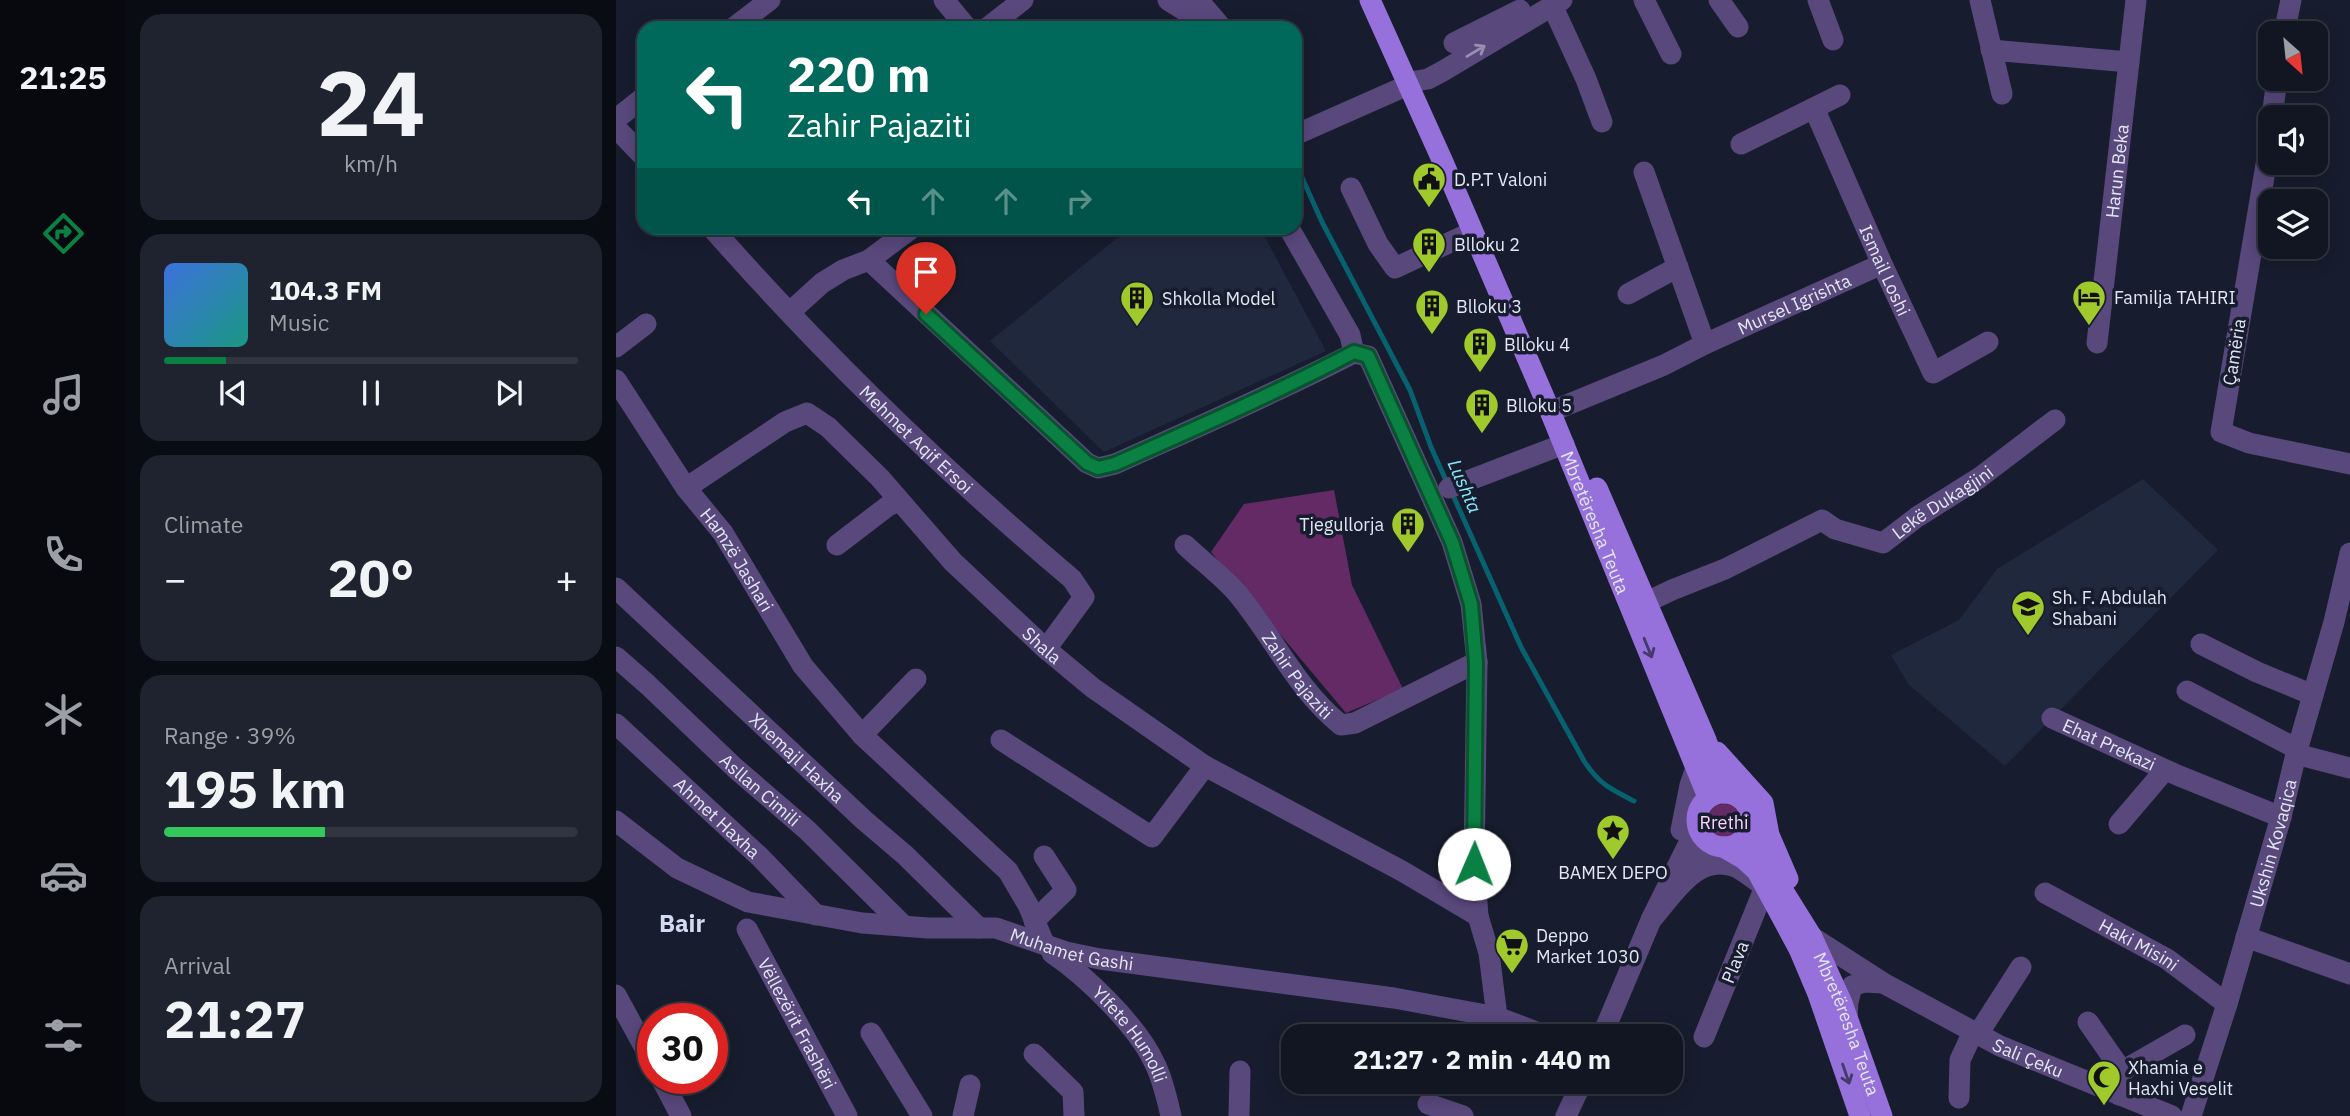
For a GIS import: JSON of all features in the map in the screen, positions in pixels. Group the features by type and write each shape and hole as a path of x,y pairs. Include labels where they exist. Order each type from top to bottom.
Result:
{"main road":[{"name":"Mbretëresha Teuta","path":"1370,0 1487,234 1562,407 1639,606 1696,768 1717,795"},
{"name":"Mbretëresha Teuta","path":"1381,0 1443,162 1564,444 1639,606 1706,740 1717,795"},
{"path":"1706,740 1763,803 1769,835 1812,937"},
{"path":"1717,795 1741,800 1747,806 1751,823 1744,838 1738,843 1718,846 1702,836 1696,823 1696,816 1703,802 1717,795"},
{"name":"Mbretëresha Teuta","path":"1751,823 1759,852 1812,937 1847,1017 1882,1116"},
{"name":"Mbretëresha Teuta","path":"1718,846 1744,859 1757,871 1799,949 1818,994 1860,1116"}],"street":[{"path":"742,21 770,0"},
{"path":"944,0 961,21"},
{"path":"996,21 1023,0"},
{"path":"1168,0 1195,21"},
{"path":"1194,0 1216,21"},
{"path":"1644,0 1671,54"},
{"path":"1719,0 1738,27"},
{"path":"1818,0 1833,40"},
{"path":"1980,0 2002,94"},
{"name":"Harun Beka","path":"2097,343 2136,0"},
{"path":"2287,21 2291,0"},
{"path":"1302,131 1412,83 1428,79 1551,2"},
{"path":"1454,43 1551,2"},
{"path":"1551,2 1602,122"},
{"path":"1991,51 2129,62"},
{"path":"1741,144 1840,95"},
{"path":"616,119 637,102"},
{"name":"Ismail Loshi","path":"1814,108 1933,373 1988,342"},
{"path":"616,128 637,150"},
{"path":"1644,172 1705,344"},
{"name":"Çamëria","path":"2264,175 2221,432 2249,443 2350,464"},
{"path":"1351,188 1378,244 1395,268 1472,232"},
{"name":"Mehmet Aqif Ersoi","path":"718,235 848,373 963,482 1072,579 1084,597 1046,649"},
{"path":"790,312 822,283 869,260 903,235"},
{"path":"1293,235 1350,335 1354,352"},
{"path":"869,260 1087,463 1098,468 1115,464 1292,385 1354,352 1368,356 1452,542 1471,604 1476,663 1474,864 1478,916 1489,953 1497,1017"},
{"name":"Mursel Igrishta","path":"1562,407 1664,365 1882,264"},
{"path":"1628,294 1678,267"},
{"path":"616,347 646,324"},
{"name":"Hamzë Jashari","path":"616,380 686,488 723,533 803,666 862,735 1008,870 1028,905 1037,935"},
{"name":"Shala","path":"686,488 785,422 807,413 828,427 880,478 953,562 1046,649 1093,688 1205,766 1402,871 1478,916"},
{"name":"Lekë Dukagjini","path":"1639,606 1725,569 1822,520 1835,529 1883,543 1917,517 1979,478 2055,421"},
{"path":"1449,488 1564,444"},
{"path":"837,545 888,506 899,501"},
{"name":"Zahir Pajaziti","path":"1185,545 1237,593 1310,692 1341,725 1355,723 1476,663"},
{"name":"Ukshin Kovaqica","path":"2191,1116 2227,1004 2281,817 2296,752 2347,581 2350,553"},
{"name":"Xhemajl Haxha","path":"616,588 805,766 905,855 979,928"},
{"path":"2202,644 2257,672 2313,695"},
{"name":"Asllan Cimili","path":"616,657 734,768 807,830 903,925"},
{"path":"862,735 916,679"},
{"path":"2187,691 2296,752 2350,768"},
{"name":"Ehat Prekazi","path":"2052,718 2165,770 2281,817"},
{"name":"Ahmet Haxha","path":"616,724 760,857 817,915"},
{"path":"1001,740 1152,837 1205,766"},
{"path":"1651,920 1679,838 1696,768"},
{"name":"Ehat Prekazi","path":"2119,824 2165,770"},
{"path":"1607,1024 1651,920 1689,843 1696,816"},
{"name":"Muhamet Gashi","path":"616,821 677,868 732,896 780,909 862,923 996,928 1037,935 1066,952 1100,959 1394,998 1497,1017 1515,1024"},
{"path":"1651,920 1694,856 1718,846"},
{"path":"1037,935 1066,890 1044,856"},
{"name":"Mbretëresha Teuta","path":"1651,920 1697,868 1722,863 1738,869 1765,887"},
{"name":"Plava","path":"1704,1037 1765,887"},
{"name":"Haki Misini","path":"2045,893 2167,959 2227,1004"},
{"name":"Vëllezërit Frashëri","path":"747,929 847,1116"},
{"name":"Ylfete Humolli","path":"1037,935 1075,969 1132,1030 1155,1063 1171,1116"},
{"name":"Sali Çeku","path":"1812,937 1885,984 2000,1046 2172,1116"},
{"path":"2246,937 2350,974"},
{"name":"Sali Çeku","path":"1959,1098 1960,1060 2021,967"},
{"path":"1847,1017 1847,1002 1852,986 1864,982 1885,984"},
{"path":"616,995 637,1034"},
{"path":"2088,1022 2122,1071 2119,1095"},
{"path":"870,1033 922,1116"},
{"path":"2122,1071 2185,1035"},
{"path":"1034,1054 1073,1092 1074,1116"},
{"path":"1239,1116 1240,1071"},
{"path":"964,1116 970,1085"},
{"path":"669,1094 681,1116"},
{"path":"1566,1116 1576,1094"},
{"path":"1428,1104 1463,1116"}],"shaded area":[{"path":"1124,235 1264,235 1326,351 1104,452 990,341"},
{"name":"Sh. F. Abdulah Shabani","path":"2143,479 2218,550 2005,766 1909,685 1891,655 1959,620 1997,569"}],"green space":[{"path":"1334,490 1352,585 1403,689 1346,713 1211,552 1244,504"},
{"name":"Rrethi","path":"1724,804 1737,809 1742,822 1737,835 1724,840 1711,835 1706,822 1711,809"}],"waterway":[{"name":"Lushta","path":"1302,178 1322,222 1410,390 1448,485"},
{"name":"Lushta","path":"1452,493 1521,647 1584,761 1606,785 1634,801"}],"place":[{"name":"D.P.T Valoni","path":"1429,209"},
{"name":"Blloku 2","path":"1429,274"},
{"name":"Familja TAHIRI","path":"2089,327"},
{"name":"Shkolla Model","path":"1137,328"},
{"name":"Blloku 3","path":"1432,336"},
{"name":"Blloku 4","path":"1480,374"},
{"name":"Blloku 5","path":"1482,435"},
{"name":"Tjegullorja","path":"1408,554"},
{"name":"Sh. F. Abdulah Shabani","path":"2028,637"},
{"name":"BAMEX DEPO","path":"1613,861"},
{"name":"Deppo Market 1030","path":"1512,975"},
{"name":"Xhamia e Haxhi Veselit","path":"2104,1107"}],"district":[{"name":"Bair","path":"682,923"}],"route":[{"path":"926,314 1087,463 1098,468 1115,464 1292,385 1354,352 1368,356 1452,542 1471,604 1476,652 1474,864"}]}
